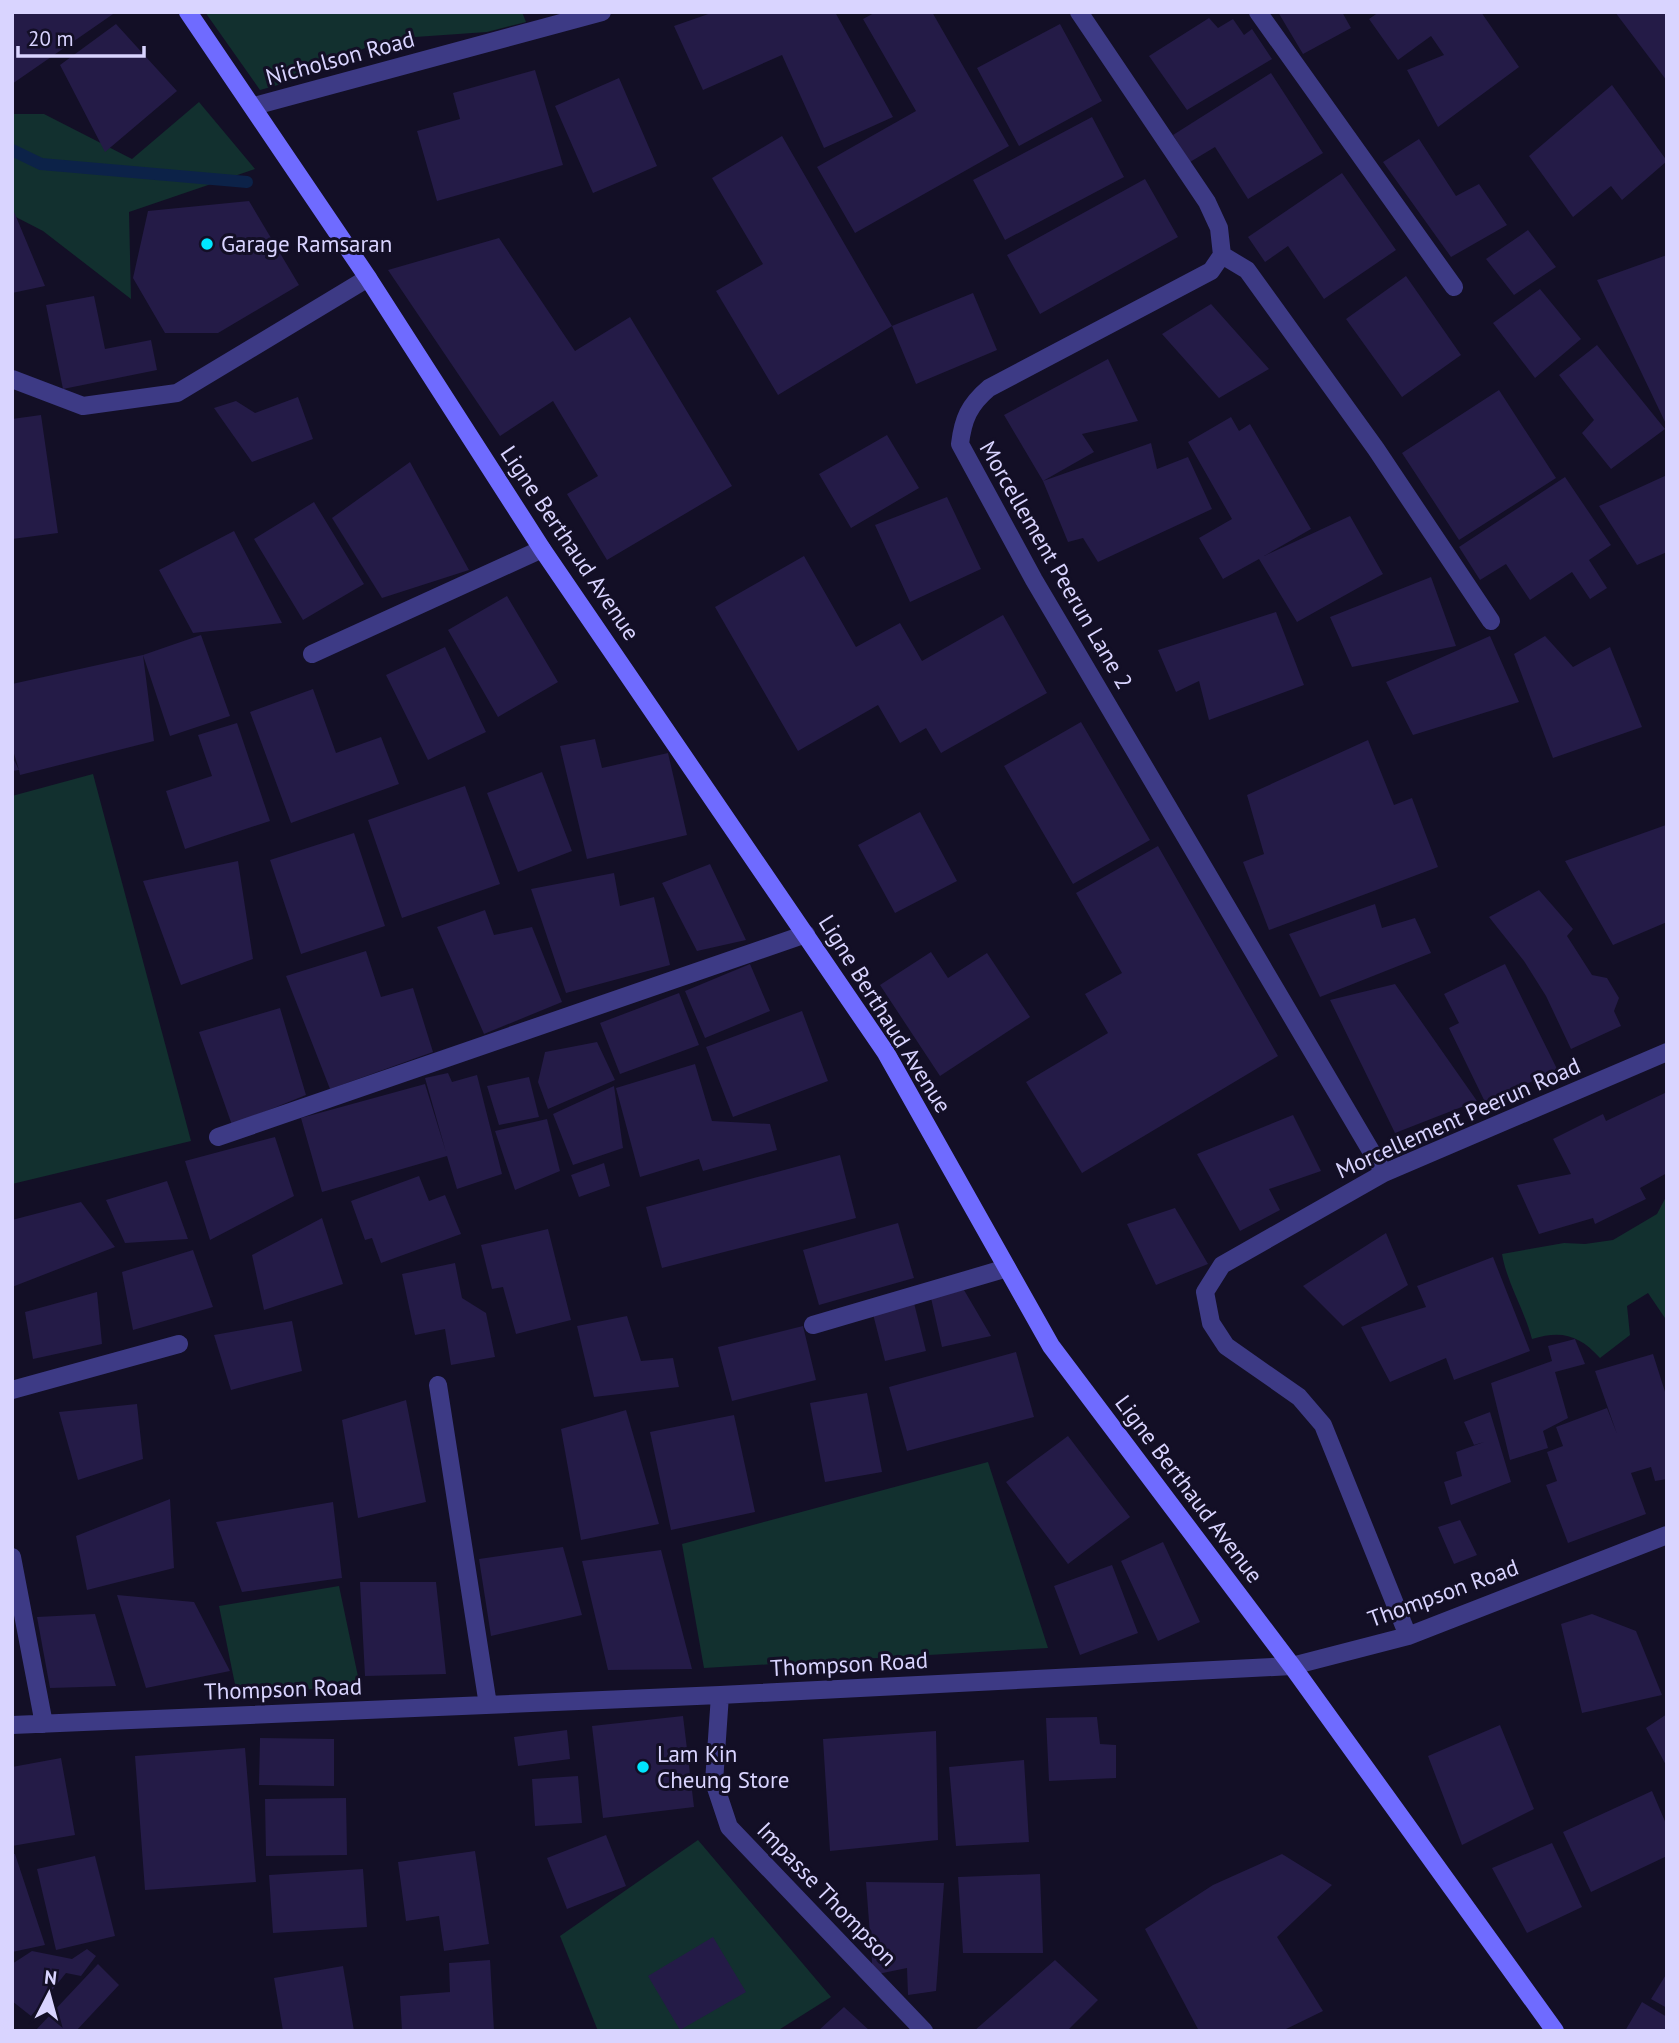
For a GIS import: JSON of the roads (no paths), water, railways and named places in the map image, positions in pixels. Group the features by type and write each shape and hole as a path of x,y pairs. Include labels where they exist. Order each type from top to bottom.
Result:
{"street":[{"name":"Ligne Berthaud Avenue","path":"188,12 368,278 542,548 886,1053 1051,1346 1292,1666 1555,2031"},
{"name":"Nicholson Road","path":"254,106 601,12"},
{"path":"1079,12 1207,202 1219,228 1222,255 1247,270 1376,449 1491,621"},
{"path":"1258,12 1454,287"},
{"name":"Morcellement Peerun Lane 2","path":"1222,255 1211,271 989,388 974,400 963,419 960,444 1034,580 1384,1173"},
{"path":"12,379 83,405 177,393 368,278"},
{"path":"312,653 542,548"},
{"path":"219,1136 806,934"},
{"name":"Morcellement Peerun Road","path":"1408,1636 1323,1425 1299,1397 1226,1346 1211,1323 1206,1292 1222,1265 1384,1173 1667,1052"},
{"path":"813,1325 1007,1268"},
{"path":"12,1390 179,1344"},
{"path":"438,1385 488,1705"},
{"name":"Thompson Road","path":"12,1725 720,1695 1292,1666 1408,1636 1667,1535"},
{"path":"12,1558 44,1724"},
{"name":"Impasse Thompson","path":"720,1695 713,1782 729,1827 924,2031"}],"waterway":[{"path":"12,150 41,164 247,182"}],"place":[{"name":"Garage Ramsaran","path":"207,244"},
{"name":"Lam Kin Cheung Store","path":"643,1767"}]}
